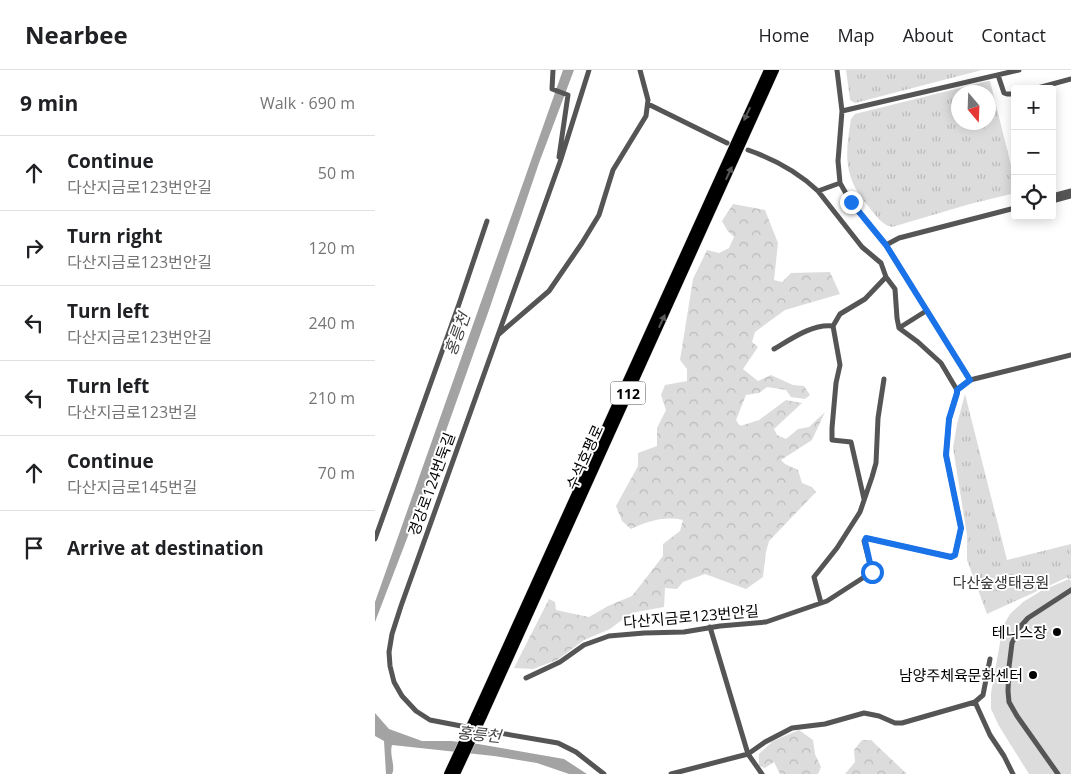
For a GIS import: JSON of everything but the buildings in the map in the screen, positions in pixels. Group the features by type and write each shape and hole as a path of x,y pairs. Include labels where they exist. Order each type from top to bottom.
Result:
{"highway":[{"name":"수석호평로","path":"456,774 479,716 768,70"},
{"name":"수석호평로","path":"448,774 479,716 775,70"}],"street":[{"path":"553,70 551,89 568,95 559,156 560,162"},
{"name":"경강로124번둑길","path":"589,70 560,162 401,606 392,634 389,652 394,682 402,696 415,711 430,720 558,743 576,752 604,774"},
{"path":"498,335 549,291 599,215 613,170 646,116 648,100 640,70"},
{"path":"837,70 842,111 837,161 840,183 851,202 886,245 970,380"},
{"path":"842,111 1019,70"},
{"path":"999,75 1004,93 1011,94"},
{"path":"1049,85 1071,79"},
{"path":"648,104 727,143"},
{"path":"748,150 768,157 807,180 863,247 881,263 886,277 895,289 899,328 941,363 957,390 970,380 1071,355"},
{"path":"818,191 840,183"},
{"path":"1056,195 1071,191"},
{"path":"1056,200 1071,196"},
{"path":"886,245 899,238 1011,209"},
{"path":"375,539 487,221"},
{"path":"864,499 851,442 832,440 835,390 840,365 833,326 840,314 865,299 886,277"},
{"path":"899,328 926,311"},
{"path":"774,349 818,327 833,326"},
{"path":"821,603 814,577 859,512 876,463 878,418 884,379"},
{"name":"다산지금로123번안길","path":"526,678 560,662 584,645 609,636 684,632 710,627 766,622 827,601 872,572 865,541 866,538 951,557 955,555 961,528 946,455 949,419 957,390"},
{"path":"1058,774 1009,702 1009,667 1012,643 1020,626 1028,618 1071,590"},
{"path":"710,627 748,754 762,774"},
{"path":"671,774 748,754 791,728 825,724 864,714 879,716 895,723 902,723 975,702 983,695 989,659"},
{"path":"975,702 990,735 1013,774"}],"green space":[{"path":"846,70 982,70 855,103 850,100"},
{"path":"988,81 990,81 991,85 972,85"},
{"path":"951,90 951,130 996,130 996,105 1011,165 1011,194 892,227 888,226 879,219 861,196 850,176 847,155 851,119 855,114"},
{"path":"733,204 765,210 778,243 774,280 782,282 791,273 830,272 840,294 785,310 755,332 752,342 758,347 743,369 758,381 771,375 793,385 804,386 810,395 805,399 791,397 786,390 767,387 759,393 746,395 736,420 740,426 759,420 786,400 802,403 774,429 777,435 786,439 798,429 809,427 825,412 812,440 781,460 798,470 802,483 812,487 816,492 769,541 763,577 746,589 705,574 683,582 677,589 665,588 664,607 631,613 610,629 584,640 557,660 533,669 514,668 549,599 555,602 556,610 589,617 608,606 632,596 663,556 663,544 680,531 683,520 669,519 650,522 631,529 622,521 616,506 638,466 638,453 657,446 657,428 666,410 661,395 665,385 687,381 687,369 680,360 693,279 707,250 719,253 729,248 734,237 722,221"},
{"name":"다산숲생태공원","path":"965,394 1007,560 1071,544 1071,579 1066,578 987,614 967,560 967,535 953,448"},
{"name":"남양주체육문화센터","path":"1069,579 1071,581 1071,774 1029,774 999,726 991,709 991,693 1003,626 1010,614 1023,602 1041,591"},
{"path":"799,730 813,740 815,754 821,767 818,774 780,774 774,762 765,768 759,766 759,754 773,741"},
{"path":"862,740 871,740 907,774 845,774 855,762 854,750"}],"shaded area":[{"name":"홍릉천","path":"563,70 574,70 539,163 416,515 375,622 375,602"},
{"name":"홍릉천","path":"375,713 389,729 422,741 451,741 478,744 564,759 587,774 569,774 537,763 494,756 392,745 393,771 392,774 386,774 384,741 375,736"}],"place":[{"name":"테니스장","path":"1057,632"},
{"name":"남양주체육문화센터","path":"1033,675"}],"route":[{"path":"851,202 886,245 970,380 957,390 946,438 946,455 961,528 955,555 951,557 866,538 865,541 872,572"}]}
